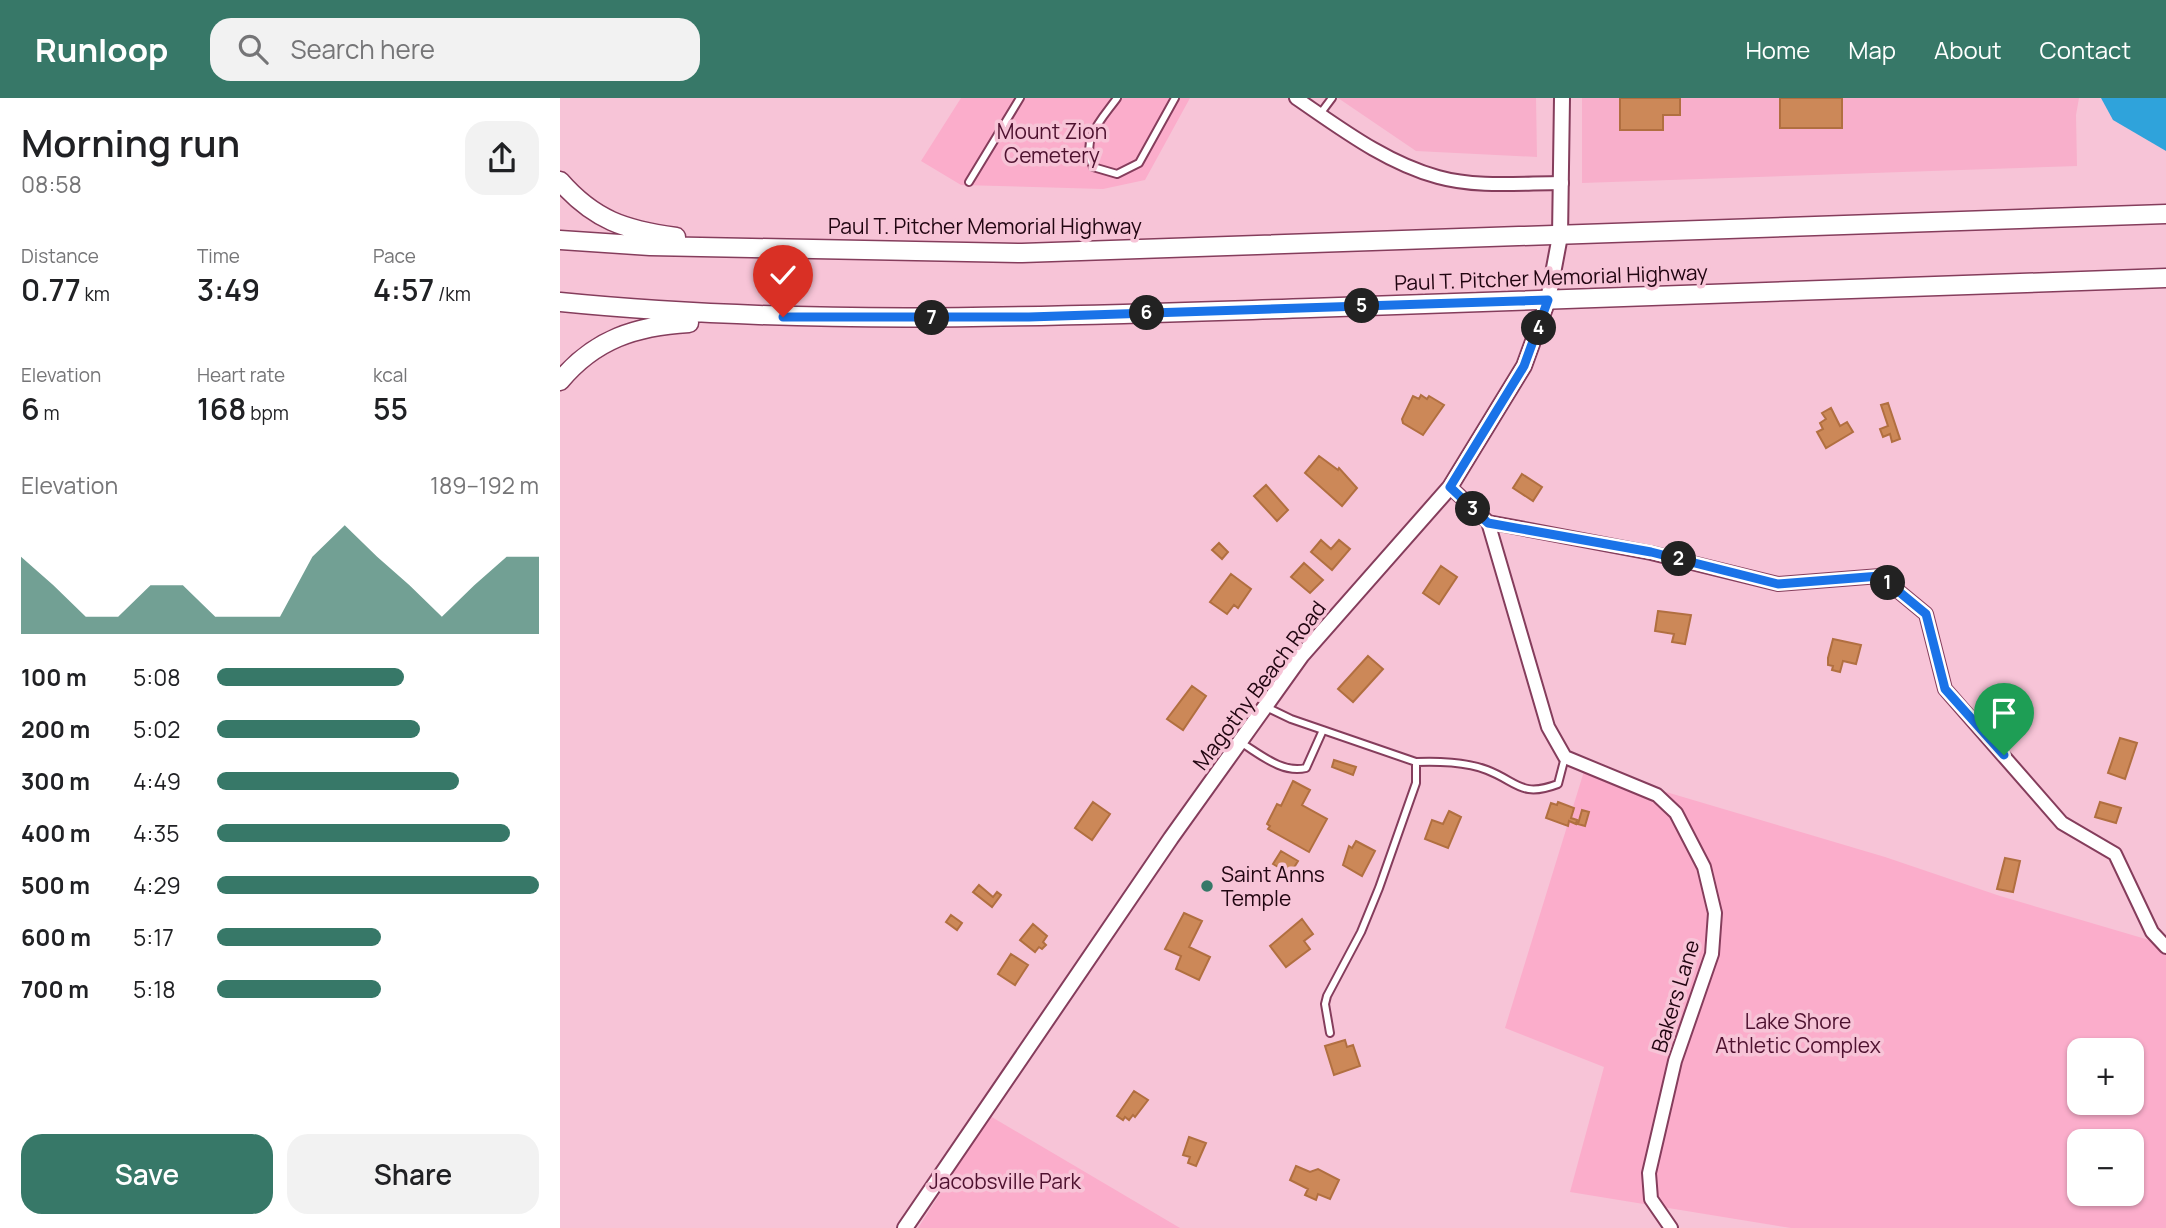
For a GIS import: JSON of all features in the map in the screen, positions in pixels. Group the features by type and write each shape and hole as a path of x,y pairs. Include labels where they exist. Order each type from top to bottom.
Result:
{"main road":[{"path":"560,181 596,215 625,227 655,234 773,249"},
{"name":"Paul T. Pitcher Memorial Highway","path":"560,240 773,249 1022,253 2166,214"},
{"name":"Paul T. Pitcher Memorial Highway","path":"560,302 646,311 783,317 1029,317 2166,278"},
{"path":"560,382 575,364 629,331 661,324 783,317"}],"street":[{"path":"1296,98 1398,162 1441,178 1502,183 1562,183"},
{"name":"Magothy Beach Road","path":"905,1228 1132,895 1302,655 1450,487 1524,366 1548,300 1560,236 1562,98"},
{"path":"1450,487 1488,523 1548,727 1565,757"},
{"path":"1488,523 1651,552 1778,584 1880,576 1926,614 1945,689 2062,823 2115,854 2152,932 2166,947"},
{"name":"Bakers Lane","path":"1565,757 1657,795 1676,813 1704,867 1715,913 1712,954 1675,1061 1648,1173 1651,1199 1671,1228"}],"lane":[{"path":"970,182 1020,98"},
{"path":"1117,98 1088,142 1088,158 1093,167 1117,174 1139,163 1175,98"},
{"path":"1320,114 1332,98"},
{"path":"1266,706 1323,730 1416,762 1485,769 1520,788 1538,791 1558,784 1565,757"},
{"path":"1240,742 1293,771 1306,768 1323,730"},
{"path":"1330,1033 1325,1004 1327,996 1361,932 1379,888 1416,783 1416,762"}],"shaded area":[{"path":"1338,98 1536,98 1537,157 1416,151"},
{"path":"1582,98 2079,98 2076,115 2077,166 1582,183"}],"green space":[{"name":"Mount Zion Cemetery","path":"961,98 1190,98 1145,180 1103,189 961,185 921,161"},
{"name":"Lake Shore Athletic Complex","path":"1585,768 1885,857 2000,896 2166,945 2166,1228 1791,1228 1570,1192 1604,1067 1505,1028"},
{"name":"Jacobsville Park","path":"990,1116 1180,1228 918,1228"}],"water":[{"path":"2101,98 2166,98 2166,151 2113,120"}],"building":[{"path":"1620,98 1680,98 1680,115 1663,115 1663,130 1620,130"},
{"path":"1780,98 1842,98 1842,128 1780,128"},
{"path":"1421,395 1427,399 1429,396 1444,405 1423,435 1403,423 1402,419 1413,396 1419,399"},
{"path":"1888,403 1900,439 1892,442 1890,434 1883,437 1880,429 1888,426 1881,405"},
{"path":"1831,408 1840,426 1847,422 1853,432 1826,448 1817,432 1823,429 1820,423 1826,419 1822,413"},
{"path":"1319,456 1338,470 1339,468 1357,488 1342,506 1305,473"},
{"path":"1522,474 1542,487 1533,501 1513,488"},
{"path":"1266,485 1288,510 1277,521 1254,496"},
{"path":"1321,540 1331,549 1339,540 1350,549 1332,570 1311,552"},
{"path":"1219,543 1228,552 1222,559 1212,550"},
{"path":"1304,563 1323,580 1310,593 1291,577"},
{"path":"1441,566 1457,577 1439,604 1423,593"},
{"path":"1231,574 1251,589 1238,608 1234,605 1227,614 1210,602"},
{"path":"1658,611 1691,615 1685,644 1672,642 1674,634 1655,631"},
{"path":"1833,639 1861,645 1856,664 1843,661 1840,672 1832,670 1833,666 1828,665 1828,658"},
{"path":"1368,656 1383,669 1353,702 1338,689"},
{"path":"1192,686 1206,696 1183,730 1167,719"},
{"path":"2120,738 2137,743 2125,779 2108,773"},
{"path":"1334,760 1356,767 1353,775 1332,767"},
{"path":"1293,781 1310,790 1302,805 1327,819 1309,852 1268,829 1270,826 1267,824 1277,804 1281,806"},
{"path":"1093,802 1110,814 1092,840 1075,828"},
{"path":"1558,802 1574,808 1571,818 1577,820 1576,824 1569,821 1568,826 1546,818 1551,803 1557,805"},
{"path":"2100,802 2121,808 2116,823 2095,817"},
{"path":"1582,810 1589,812 1585,826 1578,824"},
{"path":"1449,811 1461,817 1448,848 1425,839 1432,820 1443,824"},
{"path":"1356,841 1375,851 1362,876 1343,865 1349,846 1352,848"},
{"path":"1281,851 1298,861 1290,874 1273,864"},
{"path":"2005,858 2020,861 2013,892 1997,889"},
{"path":"979,885 993,897 997,892 1001,895 992,907 973,892"},
{"path":"1184,913 1202,921 1189,947 1210,957 1199,980 1176,969 1181,956 1165,949"},
{"path":"951,915 962,923 957,930 946,922"},
{"path":"1302,919 1313,934 1304,941 1310,949 1286,967 1270,946"},
{"path":"1033,924 1047,936 1043,942 1046,945 1035,952 1020,940"},
{"path":"1011,954 1028,965 1015,985 998,974"},
{"path":"1345,1040 1347,1047 1353,1045 1360,1066 1334,1075 1325,1046"},
{"path":"1134,1091 1148,1100 1135,1117 1133,1115 1129,1120 1125,1117 1123,1120 1117,1116"},
{"path":"1189,1137 1206,1143 1196,1166 1188,1163 1190,1157 1183,1155"},
{"path":"1296,1166 1310,1172 1318,1169 1339,1180 1330,1199 1318,1194 1316,1200 1305,1195 1308,1189 1290,1180"}],"place":[{"name":"Saint Anns Temple","path":"1207,886"}],"route":[{"path":"783,317 1029,317 1548,300 1524,366 1450,487 1488,523 1651,552 1778,584 1880,576 1926,614 1945,689 2004,755"}]}
